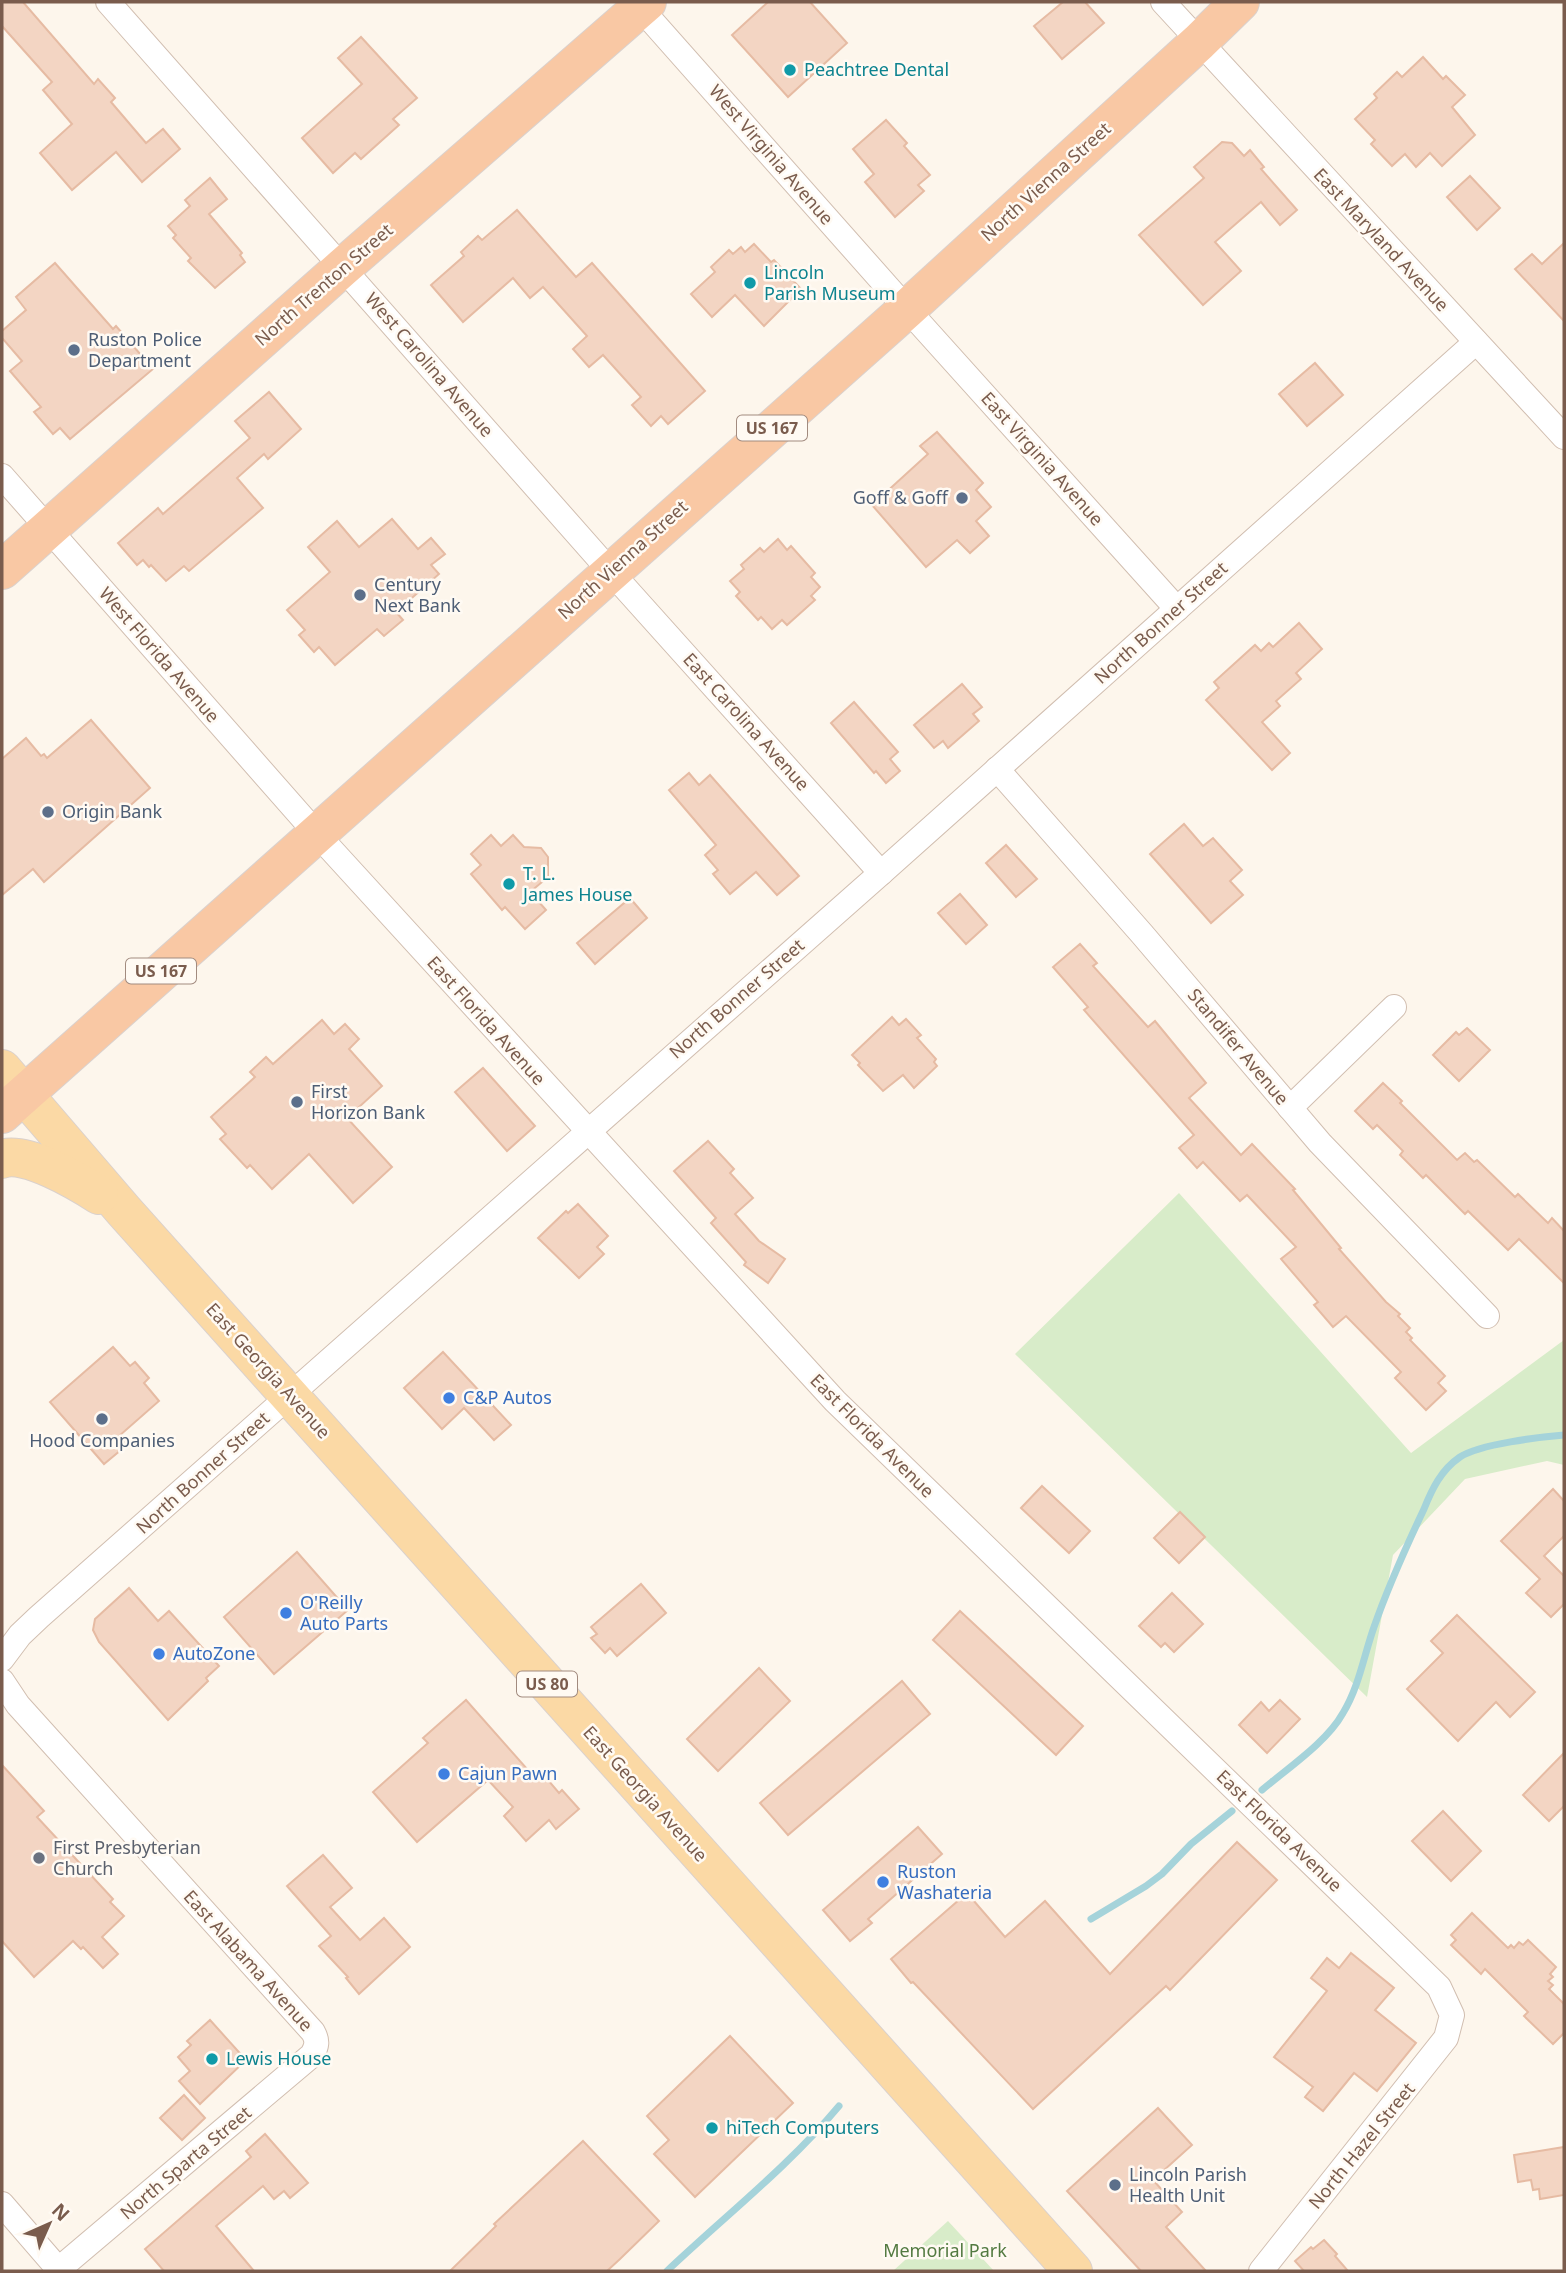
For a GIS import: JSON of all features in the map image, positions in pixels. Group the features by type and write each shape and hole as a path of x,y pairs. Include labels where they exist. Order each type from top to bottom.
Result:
{"highway":[{"name":"North Vienna Street","path":"9,1093 316,833 907,309 1240,2"},
{"name":"North Trenton Street","path":"2,570 641,4"}],"main road":[{"name":"East Georgia Avenue","path":"9,1093 124,1211 1073,2271"},
{"path":"2,1159 8,1157 24,1160 67,1174 124,1211"}],"street":[{"name":"West Carolina Avenue","path":"108,2 610,571"},
{"name":"East Maryland Avenue","path":"1163,2 1564,437"},
{"name":"West Virginia Avenue","path":"641,4 907,309"},
{"name":"East Virginia Avenue","path":"907,309 1177,609"},
{"name":"North Bonner Street","path":"2,1659 20,1635 39,1617 881,873 1476,342"},
{"name":"West Florida Avenue","path":"2,476 316,833"},
{"name":"East Carolina Avenue","path":"610,571 881,873"},
{"name":"Standifer Avenue","path":"997,769 1320,1143 1487,1316"},
{"name":"East Florida Avenue","path":"316,833 835,1401 1427,1975 1445,1998 1452,2015"},
{"path":"1290,1108 1394,1007"},
{"name":"East Alabama Avenue","path":"2,1681 18,1705 313,2032 317,2039 312,2055"},
{"name":"North Hazel Street","path":"1261,2271 1428,2062 1449,2032 1452,2015"},
{"name":"North Sparta Street","path":"60,2270 312,2055"},
{"path":"2,2204 60,2270"}],"green space":[{"path":"1179,1193 1411,1453 1564,1340 1564,1465 1547,1461 1465,1479 1393,1555 1367,1697 1015,1354"},
{"name":"Memorial Park","path":"948,2221 994,2271 893,2271"}],"building":[{"path":"2,2 23,2 94,84 98,79 115,98 111,102 146,143 163,129 180,149 142,182 116,152 72,190 40,153 72,124 43,90 52,82 2,26"},
{"name":"Peachtree Dental","path":"768,2 810,2 847,43 788,97 732,35"},
{"path":"1063,2 1085,2 1104,23 1062,59 1034,26"},
{"path":"361,37 417,98 393,119 399,125 361,159 355,153 333,173 302,138 362,84 338,58"},
{"path":"1423,57 1443,79 1446,76 1465,95 1452,107 1475,135 1442,166 1430,153 1416,167 1405,154 1392,166 1371,144 1375,140 1355,119 1377,98 1374,94 1397,72 1402,77"},
{"path":"886,120 907,143 904,146 930,175 918,185 924,191 895,217 865,182 874,174 853,149"},
{"path":"1222,142 1232,143 1244,156 1250,150 1264,167 1261,169 1297,210 1280,225 1261,202 1215,242 1241,271 1203,305 1139,235 1204,178 1194,167"},
{"path":"1470,176 1500,208 1477,230 1447,197"},
{"path":"210,178 227,199 209,214 242,253 240,255 245,262 215,288 188,261 191,258 173,238 176,235 168,226 190,206 185,200"},
{"path":"517,210 576,277 592,263 705,391 668,424 661,416 651,426 632,405 641,397 603,355 589,367 573,349 587,336 543,287 530,298 513,278 463,322 431,285 464,256 461,252 478,236 482,240"},
{"path":"1564,243 1564,321 1515,269 1532,254 1542,264"},
{"path":"754,244 771,262 774,260 801,289 764,326 735,295 712,317 691,294 715,272 711,267 729,250 733,254 741,247 745,252"},
{"name":"Ruston Police Department","path":"55,263 113,329 116,326 153,369 70,439 60,428 53,434 34,412 41,407 10,371 22,361 2,338 2,331 26,310 16,297"},
{"path":"1315,363 1343,395 1307,426 1279,394"},
{"path":"269,392 301,429 268,459 264,454 237,478 263,508 189,571 184,566 166,581 143,560 137,565 118,543 158,508 163,514 250,438 235,421"},
{"path":"937,432 983,483 976,490 991,507 976,521 989,536 970,553 957,540 926,567 872,505 928,454 920,446"},
{"name":"Century Next Bank","path":"392,519 418,549 431,538 445,554 431,565 439,574 396,612 403,620 384,636 377,629 335,665 319,647 314,652 299,635 305,630 287,610 330,572 308,547 337,521 359,547"},
{"path":"778,539 787,550 791,546 815,573 811,577 820,587 811,596 815,600 787,625 782,620 772,629 761,617 758,620 736,596 740,592 730,581 744,569 741,565 760,548 764,552"},
{"path":"1299,623 1322,649 1296,673 1301,679 1276,701 1280,706 1262,722 1290,753 1272,770 1206,700 1219,688 1214,682 1255,645 1261,651 1269,643 1273,647"},
{"path":"962,684 982,707 973,714 979,721 948,748 943,741 934,748 914,725"},
{"path":"854,702 898,752 890,759 900,771 886,783 831,723"},
{"name":"Origin Bank","path":"91,720 150,788 44,882 33,869 2,895 2,759 26,738 41,756 44,754 47,758"},
{"path":"689,773 699,785 710,775 799,876 777,895 756,872 730,894 713,874 718,870 705,855 716,845 669,790"},
{"path":"1184,824 1203,846 1213,838 1242,870 1230,881 1243,895 1211,923 1150,854"},
{"name":"T. L. James House","path":"491,835 501,846 513,835 524,847 541,848 548,857 548,877 530,892 546,910 525,929 505,907 502,910 471,874 481,865 471,854"},
{"path":"1006,845 1037,879 1016,897 986,863"},
{"path":"960,894 987,925 966,944 938,913"},
{"path":"630,898 647,918 595,964 577,943"},
{"path":"1080,944 1097,963 1093,966 1148,1027 1155,1021 1206,1083 1189,1098 1241,1155 1252,1144 1295,1189 1293,1190 1341,1248 1339,1249 1400,1314 1398,1316 1410,1328 1406,1332 1412,1338 1410,1340 1445,1376 1438,1383 1446,1391 1426,1410 1395,1378 1401,1372 1346,1316 1333,1327 1314,1305 1318,1302 1281,1259 1296,1247 1247,1195 1240,1201 1203,1162 1197,1168 1179,1148 1194,1135 1084,1010 1088,1007 1053,967"},
{"path":"892,1017 899,1025 906,1019 921,1035 917,1038 936,1059 934,1062 937,1066 914,1088 903,1075 883,1091 852,1055"},
{"name":"First Horizon Bank","path":"322,1020 334,1034 345,1024 359,1039 349,1049 382,1086 347,1118 392,1167 353,1203 309,1154 272,1189 250,1165 247,1168 220,1139 226,1134 211,1117 255,1077 250,1072 266,1057 273,1064"},
{"path":"1467,1028 1490,1050 1459,1081 1433,1055 1456,1032 1459,1035"},
{"path":"483,1068 535,1126 507,1151 455,1092"},
{"path":"1383,1083 1457,1160 1465,1153 1474,1162 1477,1160 1515,1197 1518,1194 1548,1223 1552,1218 1564,1231 1564,1283 1519,1239 1508,1250 1468,1211 1465,1214 1426,1175 1423,1178 1400,1155 1403,1151 1377,1125 1373,1129 1355,1111"},
{"path":"708,1141 734,1169 730,1173 753,1198 735,1214 759,1241 785,1259 768,1283 744,1265 746,1262 711,1223 716,1218 674,1171"},
{"path":"578,1204 608,1236 597,1247 604,1254 579,1278 538,1238 566,1211 568,1213"},
{"name":"Hood Companies","path":"113,1347 130,1366 135,1362 149,1378 144,1383 159,1401 119,1436 127,1445 104,1464 50,1402"},
{"name":"C&P Autos","path":"443,1352 511,1425 494,1440 464,1408 442,1429 404,1388"},
{"path":"1042,1486 1090,1531 1069,1553 1021,1508"},
{"path":"1553,1489 1564,1501 1564,1536 1544,1556 1564,1576 1564,1604 1551,1617 1526,1593 1540,1579 1501,1541"},
{"path":"1180,1512 1205,1537 1179,1563 1154,1538"},
{"name":"O'Reilly Auto Parts","path":"297,1552 348,1610 274,1674 224,1617"},
{"path":"641,1584 666,1613 617,1656 610,1648 605,1653 591,1638 597,1634 591,1627"},
{"name":"AutoZone","path":"129,1588 158,1621 169,1611 219,1666 206,1678 208,1681 168,1720 99,1642 93,1630 95,1619"},
{"path":"1172,1593 1203,1624 1174,1652 1165,1643 1161,1647 1139,1626"},
{"path":"960,1611 1083,1726 1056,1755 933,1640"},
{"path":"1457,1615 1535,1692 1510,1717 1496,1702 1458,1741 1407,1689 1443,1653 1431,1641"},
{"path":"759,1668 790,1701 718,1771 687,1739"},
{"path":"902,1681 930,1714 788,1835 760,1803"},
{"name":"Cajun Pawn","path":"466,1700 535,1778 542,1773 559,1793 562,1790 579,1809 556,1829 549,1820 526,1841 504,1816 513,1807 488,1780 417,1842 373,1792 428,1743 423,1738"},
{"path":"1280,1700 1300,1719 1267,1753 1239,1725 1261,1702 1269,1711"},
{"path":"1564,1753 1564,1806 1549,1821 1523,1795"},
{"name":"First Presbyterian Church","path":"2,1765 44,1811 37,1817 113,1899 110,1902 124,1916 102,1937 118,1954 103,1968 83,1947 81,1949 73,1941 34,1977 2,1941"},
{"path":"1443,1811 1481,1851 1451,1881 1412,1841"},
{"name":"Ruston Washateria","path":"918,1827 942,1854 868,1919 872,1923 850,1941 823,1910"},
{"path":"1237,1842 1277,1880 1170,1990 1166,1986 1033,2109 891,1959 967,1893 1005,1937 1045,1901 1110,1974"},
{"path":"323,1855 352,1888 330,1907 360,1940 384,1918 410,1947 359,1994 346,1978 348,1977 319,1946 331,1936 287,1886"},
{"path":"1472,1913 1508,1948 1511,1945 1514,1948 1519,1942 1523,1945 1528,1940 1556,1967 1550,1974 1553,1977 1548,1981 1553,1985 1549,1989 1564,2004 1564,2033 1553,2044 1524,2016 1528,2012 1485,1969 1481,1974 1451,1945 1456,1940 1451,1935"},
{"path":"1351,1953 1394,1988 1375,2010 1416,2043 1377,2091 1354,2073 1323,2111 1305,2097 1313,2087 1274,2057 1327,1991 1311,1978 1327,1958 1339,1968"},
{"name":"Lewis House","path":"210,2020 246,2060 200,2104 179,2081 190,2071 178,2057 191,2045 187,2041"},
{"name":"hiTech Computers","path":"730,2036 793,2103 695,2197 654,2154 669,2140 647,2116"},
{"path":"184,2095 205,2118 182,2140 160,2118"},
{"name":"Lincoln Parish Health Unit","path":"1158,2108 1192,2145 1153,2180 1182,2212 1166,2227 1206,2271 1141,2271 1067,2191"},
{"path":"265,2134 308,2183 290,2198 284,2191 274,2199 263,2186 216,2226 254,2271 164,2271 145,2249 251,2157 246,2151"},
{"path":"583,2141 659,2221 607,2271 450,2271 496,2226 494,2224"},
{"path":"1564,2147 1564,2195 1540,2199 1539,2189 1533,2190 1531,2180 1518,2182 1514,2155"},
{"path":"1324,2240 1348,2271 1304,2271 1295,2261"}],"waterway":[{"path":"1262,1790 1317,1744 1343,1713 1361,1671 1385,1597 1430,1494 1447,1468 1460,1457 1481,1448 1564,1435"},
{"path":"1091,1919 1162,1874 1191,1844 1232,1811"},
{"path":"667,2271 777,2171 839,2106"}],"place":[{"name":"Peachtree Dental","path":"790,70"},
{"name":"Lincoln Parish Museum","path":"750,283"},
{"name":"Ruston Police Department","path":"74,350"},
{"name":"Goff & Goff","path":"962,498"},
{"name":"Century Next Bank","path":"360,595"},
{"name":"Origin Bank","path":"48,812"},
{"name":"T. L. James House","path":"509,884"},
{"name":"First Horizon Bank","path":"297,1102"},
{"name":"C&P Autos","path":"449,1398"},
{"name":"Hood Companies","path":"102,1419"},
{"name":"O'Reilly Auto Parts","path":"286,1613"},
{"name":"AutoZone","path":"159,1654"},
{"name":"Cajun Pawn","path":"444,1774"},
{"name":"First Presbyterian Church","path":"39,1858"},
{"name":"Ruston Washateria","path":"883,1882"},
{"name":"Lewis House","path":"212,2059"},
{"name":"hiTech Computers","path":"712,2128"},
{"name":"Lincoln Parish Health Unit","path":"1115,2185"}]}
